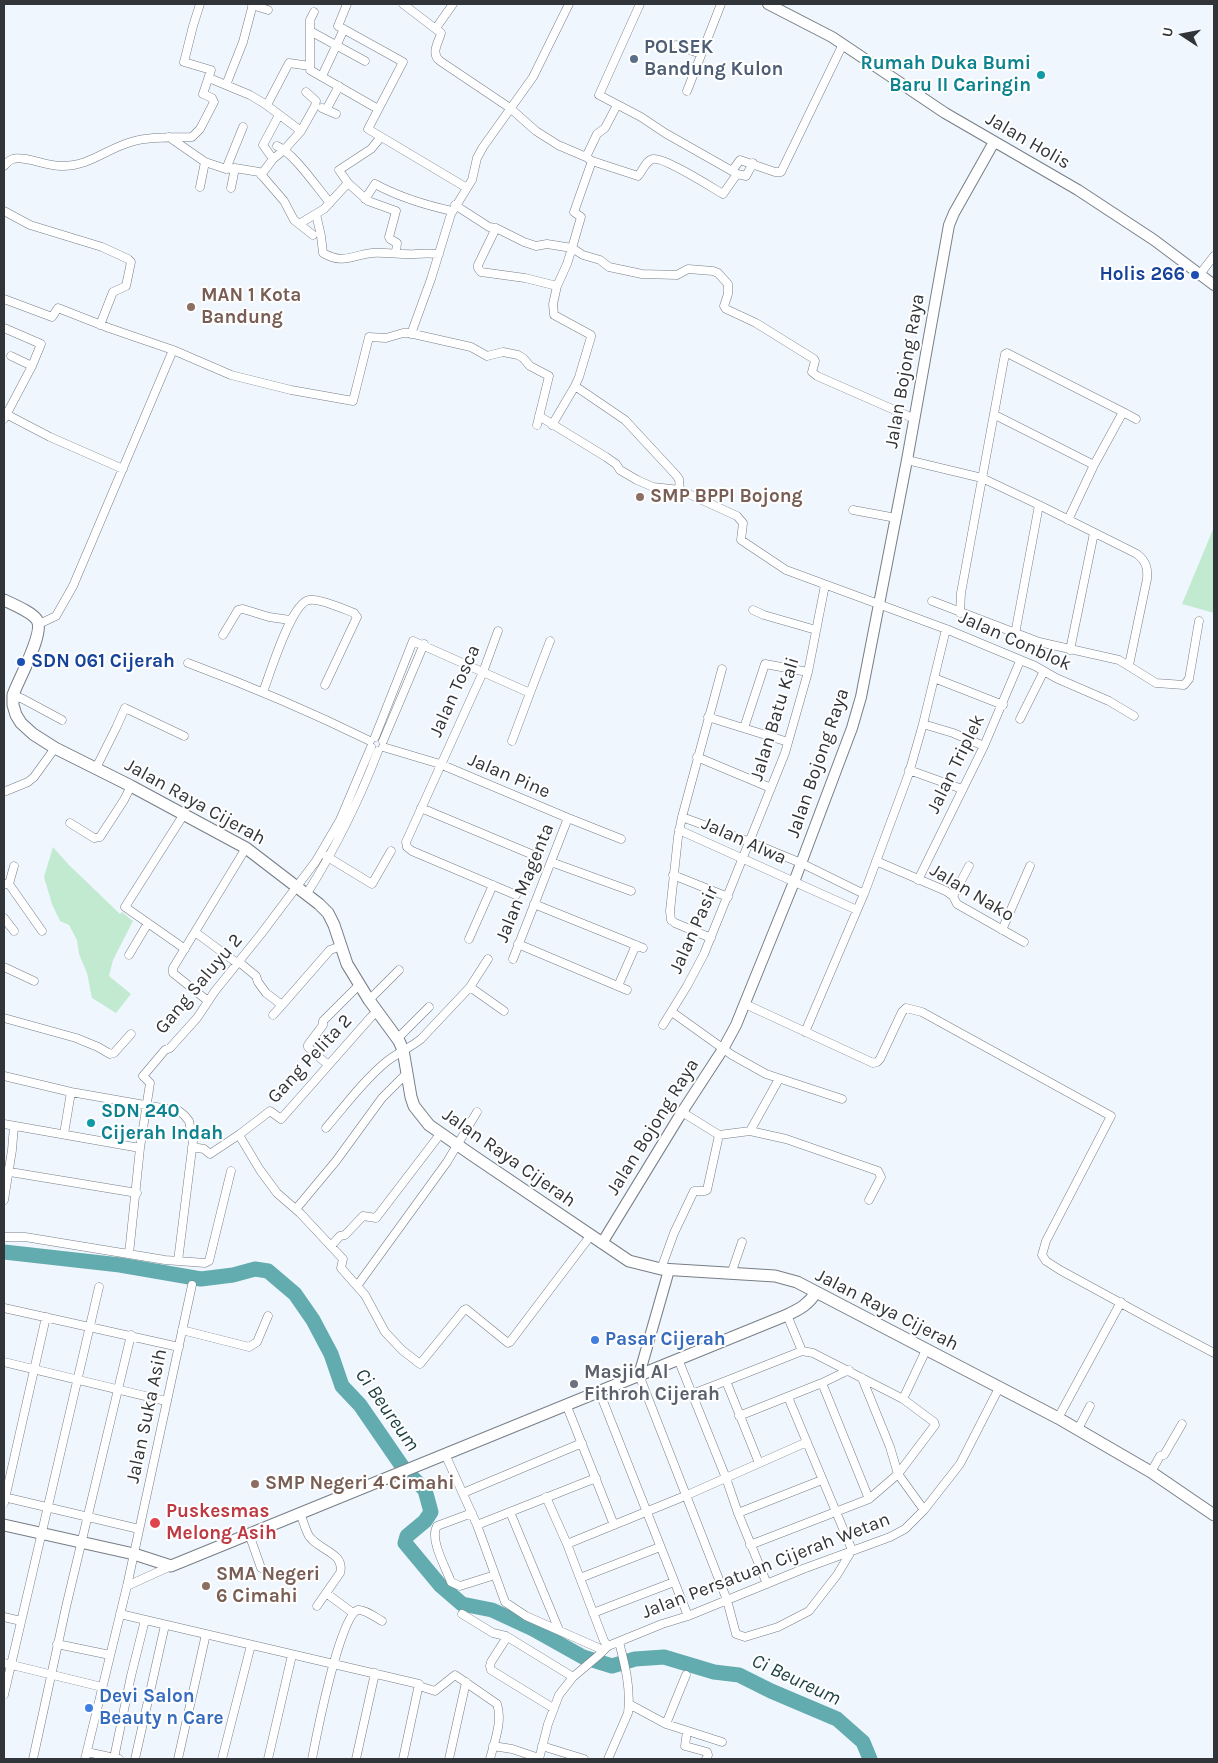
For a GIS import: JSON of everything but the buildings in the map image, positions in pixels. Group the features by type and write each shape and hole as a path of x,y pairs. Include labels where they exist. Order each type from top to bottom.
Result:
{"main road":[{"path":"4,600 33,616 39,624 38,636 10,703"},
{"name":"Jalan Raya Cijerah","path":"10,703 21,723 33,734 54,748 96,768 246,848 302,891 328,914 334,925 347,964 369,1000 398,1038 403,1050 414,1106 429,1124 628,1261 665,1270 786,1278 1078,1429 1151,1472 1214,1515"},
{"path":"4,1525 82,1544 134,1554 171,1566 788,1315 804,1307 811,1301 816,1292"}],"street":[{"path":"4,166 12,159 18,158 49,165 76,165 102,156 119,146 131,142 151,138 192,137 200,129 214,102 212,98 203,94 211,70 184,62 200,4"},
{"path":"226,85 243,42 253,4 268,10"},
{"path":"348,4 338,26 403,61 368,127 381,137 466,188"},
{"path":"403,4 436,28 441,34 436,45 436,58 510,108 536,131 558,145 589,159 638,176 649,160 655,159 666,162 723,194 740,160 780,172 843,44"},
{"path":"436,28 452,4"},
{"path":"411,334 454,208 472,180 477,158 540,65 569,4"},
{"path":"640,4 599,94 734,172 746,176 753,163"},
{"path":"687,91 721,4"},
{"name":"Jalan Holis","path":"768,4 807,23 843,44 945,113 1078,190 1160,244 1214,284"},
{"path":"314,12 310,20 310,70 378,109"},
{"path":"322,76 344,29"},
{"path":"310,31 365,61"},
{"path":"676,45 701,54"},
{"path":"268,105 289,63 310,66"},
{"path":"209,78 250,95 268,105 302,131"},
{"path":"326,110 339,86"},
{"path":"261,175 281,148 302,131 316,101 306,92"},
{"path":"552,425 579,378 591,337 589,333 554,314 553,304 557,286 568,264 581,217 574,212 597,134 605,128 617,105"},
{"path":"315,106 336,114"},
{"path":"273,159 263,145 263,142 279,115"},
{"path":"226,170 243,127"},
{"path":"169,137 205,162 226,170 235,168 253,170 261,175 284,201 294,220 313,235"},
{"path":"381,137 372,149 338,170 348,183 366,199 396,212 389,237 390,240 397,243 396,252"},
{"name":"Jalan Bojong Raya","path":"602,1243 723,1049 745,1004 801,864 856,715 915,419 950,220 994,142"},
{"path":"281,148 298,164 330,203"},
{"path":"200,187 205,162"},
{"path":"231,188 235,168"},
{"path":"299,224 330,203 348,183"},
{"path":"366,199 375,184 427,205 454,208 488,227 496,228 536,246 547,244 572,248 583,255 600,260 609,268 642,274 677,275 688,269 708,270 718,273 728,284 728,294 724,306 726,309 756,323 814,359 812,372 817,376 915,419"},
{"path":"4,211 30,225 102,247 131,262 126,286 113,292 100,325"},
{"path":"316,214 324,254 344,260 364,254 396,252 438,254"},
{"path":"496,228 478,265 481,272 525,278 557,286"},
{"path":"1200,274 1214,256"},
{"path":"4,299 52,317 58,308 100,325 174,350 231,375 291,390 353,401 368,337 386,338 403,332 471,347 487,356 502,352 515,354 523,358 530,366 549,376 537,426"},
{"path":"4,328 41,344 32,366 5,416 123,469"},
{"path":"39,624 52,619 59,613 73,586 174,350"},
{"path":"960,613 961,593 1005,354 1007,353 1136,419"},
{"path":"11,356 32,366"},
{"path":"539,416 606,457 616,464 620,470 637,480 653,486 680,490 679,479 676,475 625,420 575,386"},
{"path":"1068,520 1094,465 1123,412"},
{"path":"995,415 1094,465"},
{"path":"907,460 982,478 1137,554 1143,559 1146,566 1147,579 1129,665"},
{"name":"Jalan Conblok","path":"680,490 737,516 743,523 741,540 786,570 946,628 1109,701 1134,716"},
{"path":"1015,634 1039,506"},
{"path":"853,510 896,518"},
{"path":"1070,650 1094,534"},
{"name":"Jalan Batu Kali","path":"743,859 788,742 808,672 826,585"},
{"path":"264,692 290,620 300,605 307,600 315,599 354,613 357,617 326,685"},
{"path":"932,601 1015,634 1070,650 1110,657 1129,665 1156,683 1184,685 1189,679 1199,621"},
{"path":"224,635 238,610 243,609 269,617 290,620"},
{"path":"753,610 816,630"},
{"path":"805,1032 864,894 910,770 946,628"},
{"name":"Jalan Tosca","path":"493,885 412,851 407,847 406,842 483,672 498,631"},
{"path":"302,891 329,858 347,824 413,641 424,644 530,693"},
{"path":"512,742 550,641"},
{"path":"302,891 340,820 424,644"},
{"name":"Jalan Triplek","path":"918,880 984,746 1020,661"},
{"name":"Jalan Pine","path":"188,663 264,692 377,744 440,764 568,818 621,838"},
{"path":"744,728 766,664 808,672"},
{"path":"711,938 675,923 672,920 670,910 679,830 722,669"},
{"path":"401,670 410,674"},
{"path":"1020,719 1044,671"},
{"path":"934,678 1002,704"},
{"path":"10,703 62,720"},
{"path":"96,768 125,708 184,736"},
{"path":"708,717 788,742"},
{"path":"923,724 953,733 984,746"},
{"path":"5,791 28,782 34,777 54,748"},
{"path":"697,757 771,788"},
{"path":"910,770 962,789"},
{"path":"70,823 94,838 100,837 124,800 130,786"},
{"path":"421,808 532,854"},
{"path":"184,814 125,907 185,949"},
{"name":"Jalan Magenta","path":"513,959 568,818"},
{"name":"Jalan Alwa","path":"682,818 750,842 864,894"},
{"name":"Jalan Alwa","path":"679,830 857,910"},
{"path":"208,1001 173,973 173,968 246,848"},
{"path":"321,853 372,884 391,851"},
{"name":"Jalan Pasir","path":"662,1025 687,986 711,938 743,859"},
{"name":"Jalan Nako","path":"876,861 953,896 957,904 1024,942"},
{"path":"551,862 631,890"},
{"path":"14,866 6,884 42,931"},
{"path":"953,896 970,866"},
{"path":"1002,930 1030,866"},
{"path":"673,875 728,897"},
{"path":"470,939 493,885 516,895"},
{"name":"Gang Saluyu 2","path":"148,1104 150,1083 143,1076 165,1050 170,1048 197,1018 238,962 302,891"},
{"path":"534,904 639,947 618,986"},
{"path":"4,918 14,931"},
{"path":"129,955 148,923"},
{"path":"195,932 256,976 266,993 282,1005"},
{"path":"518,944 627,990"},
{"path":"273,1015 330,950 341,946"},
{"path":"326,1128 354,1094 386,1062 421,1039 470,987 488,959"},
{"path":"4,967 34,980"},
{"path":"369,1000 398,970"},
{"path":"328,1066 308,1045 324,1025 323,1021 359,985"},
{"path":"470,987 504,1011"},
{"path":"745,1004 873,1063 877,1062 902,1012 906,1008 911,1008 922,1012 1111,1116 1046,1241 1042,1255 1046,1261 1060,1270 1214,1352"},
{"path":"398,1038 429,1007"},
{"name":"Gang Pelita 2","path":"192,1147 204,1149 210,1154 239,1135 270,1110 281,1119 371,1016 378,1011"},
{"path":"672,1012 723,1049 766,1074 842,1099"},
{"path":"4,1018 76,1038 110,1054 114,1053 131,1034"},
{"path":"296,1209 336,1161 382,1098 407,1073"},
{"path":"4,1076 71,1092 148,1104 179,1111 184,1115 192,1130 192,1147 178,1261"},
{"path":"750,1131 779,1079"},
{"path":"64,1134 71,1092"},
{"path":"129,1254 140,1148 148,1104"},
{"path":"357,1286 448,1162 477,1112"},
{"path":"682,1112 719,1135 750,1131 786,1139 878,1171 881,1177 869,1200"},
{"path":"4,1124 140,1148"},
{"path":"4,1200 6,1172 14,1126"},
{"path":"331,1246 340,1236 345,1235 363,1216 376,1218 441,1133"},
{"path":"239,1135 260,1170 278,1193 296,1209 343,1259 341,1268 364,1295 385,1332 402,1350 420,1364 466,1309 509,1343 591,1236"},
{"path":"719,1135 707,1190 694,1190 674,1232 639,1375 727,1600 736,1634 745,1637 778,1627 809,1612 837,1575 852,1550 788,1397"},
{"path":"4,1237 25,1237 205,1264 209,1260 231,1171"},
{"path":"6,1172 136,1193"},
{"path":"731,1274 742,1242"},
{"name":"Jalan Suka Asih","path":"86,1755 134,1554 192,1285"},
{"path":"4,1696 7,1664 21,1621 99,1287"},
{"path":"1058,1418 1121,1302"},
{"path":"4,1318 5,1308 179,1346"},
{"path":"788,1315 802,1351"},
{"path":"182,1330 249,1347 257,1342 268,1316"},
{"path":"46,1317 4,1499 139,1528"},
{"path":"33,1759 57,1644 132,1335"},
{"path":"903,1399 926,1350"},
{"path":"692,1394 802,1351 813,1353 849,1370 903,1399 934,1422 935,1426 898,1474 869,1499 750,1545"},
{"path":"678,1359 767,1584"},
{"path":"4,1362 166,1401"},
{"path":"739,1416 822,1383 849,1370"},
{"path":"862,1378 890,1446 898,1474 924,1510"},
{"path":"726,1381 759,1463"},
{"path":"822,1383 869,1499"},
{"name":"Jalan Persatuan Cijerah Wetan","path":"539,1759 553,1708 559,1695 573,1676 603,1650 662,1624 688,1616 852,1550 900,1533 924,1510 960,1464 999,1388"},
{"path":"599,1391 688,1616"},
{"path":"566,1404 614,1525"},
{"path":"1078,1429 1090,1406"},
{"path":"1151,1472 1161,1455 1164,1455 1182,1424"},
{"path":"566,1544 685,1496 807,1442"},
{"path":"463,1493 582,1444"},
{"path":"445,1454 472,1513 505,1602 526,1616 603,1650 604,1641 546,1497"},
{"path":"477,1526 596,1478"},
{"path":"738,1513 822,1480"},
{"path":"510,1512 559,1630"},
{"path":"300,1513 310,1537 340,1560 342,1567 340,1573 317,1606"},
{"path":"472,1513 437,1526 434,1535 436,1543 451,1582 460,1586 495,1576"},
{"path":"249,1534 261,1568"},
{"path":"580,1578 660,1547"},
{"path":"126,1586 171,1566"},
{"path":"593,1613 674,1582"},
{"path":"326,1593 353,1613"},
{"path":"312,1759 333,1664 342,1635 353,1613 356,1610 363,1610 382,1621"},
{"path":"120,1614 417,1684 435,1691 455,1675 497,1704 499,1713 498,1726 490,1759"},
{"path":"462,1614 493,1633 505,1636 573,1676"},
{"path":"4,1617 21,1621"},
{"path":"86,1755 116,1759 145,1620"},
{"path":"135,1759 165,1625"},
{"path":"178,1759 206,1634"},
{"path":"505,1636 490,1662 492,1670 553,1708"},
{"path":"608,1759 628,1713 629,1704 627,1672 619,1642"},
{"path":"57,1644 110,1655"},
{"path":"222,1759 251,1645"},
{"path":"268,1759 292,1655"},
{"path":"7,1664 102,1688"},
{"path":"356,1759 375,1674"},
{"path":"666,1724 686,1675"},
{"path":"449,1759 466,1682"},
{"path":"403,1759 419,1686"},
{"path":"629,1704 666,1724 722,1742"},
{"path":"687,1731 685,1746 707,1752 706,1759"},
{"path":"494,1746 512,1749 539,1759"},
{"path":"542,1746 584,1759"}],"green space":[{"path":"1214,527 1214,613 1182,604"},
{"path":"53,847 120,914 122,912 133,921 113,960 109,976 131,994 116,1013 92,998 87,973 79,954 77,940 69,925 60,921 52,904 44,877"}],"waterway":[{"name":"Ci Beureum","path":"4,1252 120,1265 201,1279 233,1275 255,1269 268,1271 295,1294 313,1320 331,1354 342,1386 360,1405 404,1469 425,1490 431,1512 425,1521 407,1536 405,1543 440,1585 462,1604 492,1610 533,1629 583,1657 612,1666 635,1659 664,1657 714,1672 739,1675 837,1719 863,1742 870,1759"}],"place":[{"name":"POLSEK Bandung Kulon","path":"634,59"},
{"name":"Rumah Duka Bumi Baru II Caringin","path":"1041,75"},
{"name":"Holis 266","path":"1195,275"},
{"name":"MAN 1 Kota Bandung","path":"191,307"},
{"name":"SMP BPPI Bojong","path":"640,497"},
{"name":"SDN 061 Cijerah","path":"21,662"},
{"name":"SDN 240 Cijerah Indah","path":"91,1123"},
{"name":"Pasar Cijerah","path":"595,1340"},
{"name":"Masjid Al Fithroh Cijerah","path":"574,1384"},
{"name":"SMP Negeri 4 Cimahi","path":"255,1484"},
{"name":"Puskesmas Melong Asih","path":"155,1523"},
{"name":"SMA Negeri 6 Cimahi","path":"206,1586"},
{"name":"Devi Salon Beauty n Care","path":"89,1708"}]}
